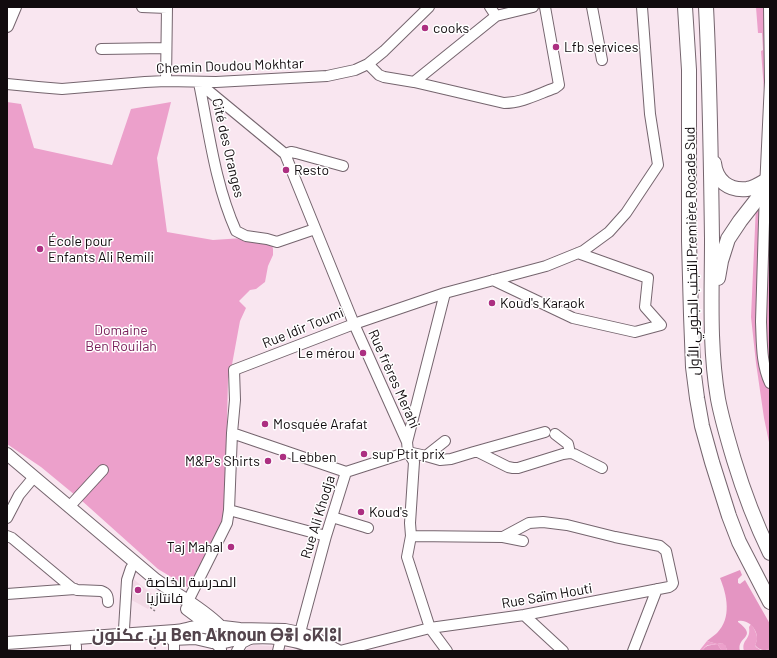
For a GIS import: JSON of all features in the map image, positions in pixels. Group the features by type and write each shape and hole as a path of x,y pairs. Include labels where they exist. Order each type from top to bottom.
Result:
{"highway":[{"name":"التجنب الجنوبي الأول Première Rocade Sud","path":"685,7 688,70 691,309 693,368 697,398 702,426 710,456 729,516 739,542 770,602"},
{"name":"التجنب الجنوبي الأول Première Rocade Sud","path":"706,7 709,63 712,231 711,325 715,378 718,400 728,440 749,506 770,553"},
{"path":"710,135 714,168 718,177 724,183 740,189 749,189 765,185"},
{"path":"713,352 716,328 718,277 725,246 734,228 765,185"}],"main road":[{"path":"7,26 15,7"},
{"path":"7,454 31,480 157,590 171,600 188,609 196,616 226,631 225,639 217,645"},
{"path":"7,464 69,506 156,580 207,614 216,627"},
{"path":"190,629 196,623 196,616"},
{"path":"7,644 124,636 190,629 199,626 285,630 314,638 339,651"},
{"path":"216,627 208,632 208,638 217,645"},
{"path":"13,651 174,645 194,638 217,645 237,639 255,637 281,638 297,641 322,651"}],"street":[{"path":"142,7 167,7 166,81"},
{"name":"Chemin Doudou Mokhtar","path":"7,84 62,89 166,81 242,81 322,76 350,71 368,64 384,51 429,7"},
{"path":"490,7 496,16"},
{"path":"414,82 496,16 533,7"},
{"path":"368,64 384,77 414,82 504,103 521,101 555,88 559,85 544,7"},
{"path":"592,7 602,60"},
{"name":"Rue frères Merahi","path":"447,651 430,628 407,557 411,536 410,523 414,462 354,324 445,293 546,266 584,251 609,232 626,213 658,165 650,114 642,7"},
{"path":"769,7 770,82 761,322 764,363 770,383"},
{"path":"101,49 166,48"},
{"name":"Rue Idir Toumi","path":"188,601 227,523 235,400 234,370 354,324 285,154 199,82"},
{"name":"Cité des Oranges","path":"199,82 216,172 228,212 236,230 246,236 277,242 316,229"},
{"path":"285,154 291,152 343,166"},
{"path":"493,280 574,318 635,332 661,326 645,307 648,278 578,253"},
{"path":"445,293 407,447 426,456 440,460 451,459 550,433 568,444 570,453"},
{"path":"232,433 346,472"},
{"path":"426,456 445,441"},
{"name":"Rue Ali Khodja","path":"300,633 326,536 346,472 407,447"},
{"path":"474,452 478,452 513,468 570,453 602,468"},
{"path":"69,506 104,470"},
{"path":"7,518 18,497 31,480"},
{"path":"229,510 326,536"},
{"path":"332,517 368,528"},
{"name":"Rue Saïm Houti","path":"339,651 430,628 524,615 671,586 673,583 666,551 660,546 566,525 543,522 529,523 503,537"},
{"path":"7,536 12,538 74,589"},
{"path":"411,536 503,537 523,541"},
{"path":"124,636 127,580 131,568"},
{"path":"7,594 74,589 101,591 107,595 108,602"},
{"path":"633,651 657,589"},
{"path":"524,615 563,651"},
{"path":"237,651 242,644 255,637"},
{"path":"278,651 281,638"}],"path":[{"path":"155,611 150,607 157,597"}],"shaded area":[{"path":"740,570 742,575 738,579 738,583 740,584 745,580 770,624 770,648 764,650 757,647 755,645 757,636 754,628 747,622 738,621 747,631 747,634 741,642 740,651 722,651 727,650 725,645 722,643 717,644 707,641 717,633 725,620 727,606 725,592 720,578"},
{"name":"المدرسة الخاصة فانتازيا","path":"132,578 156,597 151,606 149,605 150,606 148,609 128,598"},
{"path":"709,645 718,645 722,651 702,651"},
{"path":"250,646 282,647 301,651 244,651"}],"green space":[{"path":"756,7 770,7 770,447 764,418 751,317 756,205 760,173 762,169 764,115 761,51 763,50 762,33 758,33"},
{"name":"Domaine Ben Rouilah","path":"7,102 21,104 34,148 112,165 131,109 171,102 157,158 167,232 213,240 243,238 272,244 273,255 268,266 265,282 256,289 250,290 239,301 246,308 240,321 228,379 225,507 222,525 191,589 158,569 81,500 41,467 7,444"},
{"path":"751,624 757,637 755,645 762,651 744,651 743,647 749,635 749,627"},
{"path":"707,641 717,644 725,644 727,650 722,651 718,645 711,645 705,647 702,651 699,651"},
{"path":"770,648 770,651 762,651"}],"place":[{"name":"cooks","path":"425,28"},
{"name":"Lfb services","path":"556,47"},
{"name":"Resto","path":"286,170"},
{"name":"École pour Enfants Ali Remili","path":"40,249"},
{"name":"Koud's Karaok","path":"492,303"},
{"name":"Le mérou","path":"363,353"},
{"name":"Mosquée Arafat","path":"265,424"},
{"name":"sup Ptit prix","path":"364,454"},
{"name":"Lebben","path":"283,457"},
{"name":"M&P's Shirts","path":"268,461"},
{"name":"Koud's","path":"361,512"},
{"name":"Taj Mahal","path":"231,547"},
{"name":"المدرسة الخاصة فانتازيا","path":"138,590"}],"district":[{"name":"بن عكنون Ben Aknoun ⴱⴻⵏ ⴰⴽⵏⵓⵏ","path":"217,635"}]}
